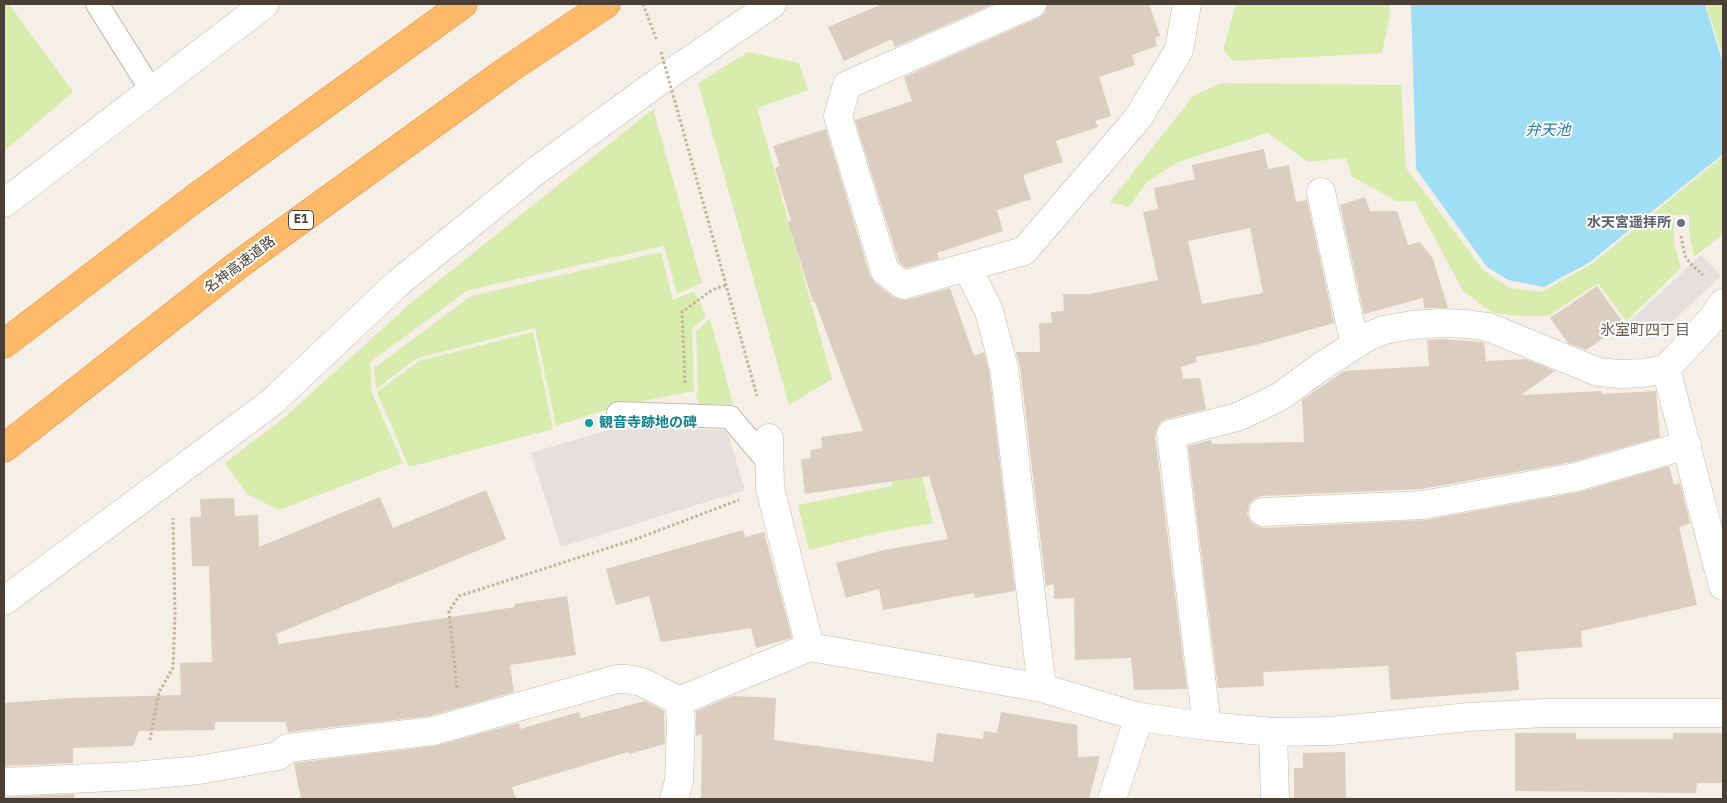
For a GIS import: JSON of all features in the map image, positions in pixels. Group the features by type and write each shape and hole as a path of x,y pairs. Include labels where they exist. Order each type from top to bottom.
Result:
{"highway":[{"path":"4,344 194,199 463,4"},
{"name":"名神高速道路","path":"4,448 238,265 509,69 606,4"}],"street":[{"path":"4,203 265,4"},
{"path":"4,601 272,402 398,283 536,171 652,86 772,4"},
{"path":"1032,4 847,84 838,116 885,271 903,284 1024,251 1138,118 1179,50 1187,4"},
{"path":"1321,192 1356,345"},
{"path":"967,267 989,311 1004,368 1042,688"},
{"path":"1207,726 1171,434 1237,416 1259,407 1281,396 1319,368 1367,337 1384,330 1441,323 1488,327 1598,372 1620,374 1643,373 1666,369 1712,319 1723,304"},
{"path":"1666,369 1723,586"},
{"path":"1263,512 1424,505 1576,477 1687,445"},
{"path":"769,463 810,647"},
{"path":"4,782 134,776 199,770 278,756 288,748 433,731 617,678 627,678 642,682 679,701 810,647 1042,688 1140,718 1273,732 1331,731 1469,718 1545,714 1723,714"},
{"path":"674,799 679,781 681,722 679,701"},
{"path":"1112,799 1140,718"},
{"path":"1273,732 1275,799"}],"lane":[{"path":"97,4 152,90"},
{"path":"618,412 730,417 769,463"}],"path":[{"path":"643,4 661,52 751,375"},
{"path":"1681,236 1685,256"},
{"path":"685,384 682,312 712,290 726,285"},
{"path":"460,724 449,610 459,596 636,539 769,463"},
{"path":"134,776 151,737 159,692 173,668 175,614 172,475"}],"green space":[{"path":"4,4 9,4 73,92 4,151"},
{"path":"1236,4 1389,4 1390,14 1382,53 1233,61 1223,50"},
{"path":"1706,4 1723,4 1723,57"},
{"path":"748,52 799,63 808,90 757,108 832,379 789,405 698,83"},
{"path":"1222,83 1401,85 1406,168 1484,271 1510,288 1542,292 1593,263 1723,156 1723,234 1694,257 1689,231 1689,215 1674,215 1674,244 1681,268 1626,321 1598,283 1548,316 1522,316 1493,313 1463,291 1415,201 1397,201 1352,177 1346,158 1308,162 1268,133 1178,162 1147,182 1129,207 1110,202 1193,96"},
{"path":"653,109 702,283 677,294 664,246 468,290 370,362 372,393 403,463 279,510 247,494 225,463 284,418 412,302"},
{"path":"661,252 673,300 694,291 706,316 692,329 694,391 617,406 556,426 535,328 417,358 376,389 374,368 471,296"},
{"path":"710,319 733,404 699,405 695,393 698,392 696,331"},
{"path":"533,332 553,429 409,467 377,392 419,361"},
{"path":"917,455 933,523 883,532 809,550 798,505 892,486 889,461"}],"shaded area":[{"path":"1701,255 1721,276 1659,334 1652,328 1644,335 1630,321"},
{"path":"617,427 727,430 745,490 561,547 531,453"}],"water":[{"name":"弁天池","path":"1411,4 1705,4 1723,64 1723,154 1590,262 1544,287 1508,280 1487,267 1416,169"}],"building":[{"path":"882,4 994,4 895,47 892,39 844,61 828,27"},
{"path":"1047,4 1149,4 1160,36 1155,38 1157,46 1132,55 1135,65 1099,77 1111,116 1095,121 1098,127 1056,141 1063,162 1023,175 1031,199 997,210 1003,231 937,253 939,259 906,268 899,262 855,120 912,101 904,77 1038,18 1045,13"},
{"path":"826,129 870,276 875,283 900,300 907,300 950,288 974,356 984,352 989,371 1015,591 975,598 974,593 883,610 879,589 846,598 836,563 884,550 948,539 929,476 805,494 801,459 811,458 810,450 822,448 821,437 863,431 815,302 813,302 788,222 791,221 775,168 780,166 773,146"},
{"path":"1264,149 1268,169 1289,165 1296,202 1307,200 1334,323 1256,345 1196,357 1197,362 1181,367 1183,379 1200,378 1206,409 1161,422 1155,436 1187,689 1134,690 1131,658 1075,660 1074,598 1054,599 1054,584 1046,586 1020,366 1016,352 1040,352 1039,323 1052,323 1051,312 1064,311 1063,294 1090,294 1158,280 1143,212 1158,209 1154,188 1195,179 1192,165","holes":["1250,228 1263,293 1202,304 1188,241"]},
{"path":"1365,197 1370,211 1397,211 1408,245 1420,242 1433,259 1448,308 1424,308 1423,298 1364,314 1340,205"},
{"path":"1597,286 1624,324 1586,350 1568,343 1550,318"},
{"path":"1427,340 1484,342 1486,361 1526,359 1555,371 1521,395 1602,391 1602,394 1656,391 1660,437 1572,462 1421,489 1262,496 1254,499 1249,505 1247,513 1250,521 1256,526 1264,528 1426,520 1579,492 1669,466 1674,485 1680,483 1690,523 1679,527 1697,605 1581,631 1582,647 1516,652 1519,690 1391,700 1388,666 1263,672 1264,686 1218,688 1188,446 1211,440 1212,444 1304,442 1302,400 1344,371 1429,366"},
{"path":"486,490 506,539 276,634 279,644 515,607 514,604 567,596 576,655 510,665 514,692 430,716 288,732 286,722 215,722 215,730 139,731 133,746 73,748 73,763 4,766 4,703 71,698 181,695 180,663 212,662 209,566 192,566 190,517 201,517 200,499 234,498 235,516 258,515 259,547 380,497 393,528"},
{"path":"743,530 745,537 764,532 792,638 756,648 751,628 661,642 649,596 616,605 606,569"},
{"path":"732,696 776,698 774,740 933,762 937,733 983,739 984,731 997,733 1001,712 1077,725 1078,757 1100,756 1089,799 701,799 702,734 696,736 696,711"},
{"path":"645,701 664,711 665,744 629,754 628,752 512,787 516,799 301,799 294,763 435,746 519,723 520,729 579,712 581,718"},
{"path":"1515,733 1576,733 1576,739 1673,739 1673,733 1723,733 1723,783 1697,783 1696,793 1515,791"},
{"path":"1345,752 1346,799 1294,799 1294,768 1303,768 1303,753"},
{"path":"74,794 74,799 4,799 4,797"}],"place":[{"name":"水天宮遥拝所","path":"1681,223"},
{"name":"観音寺跡地の碑","path":"589,423"}],"district":[{"name":"氷室町四丁目","path":"1645,331"}]}
